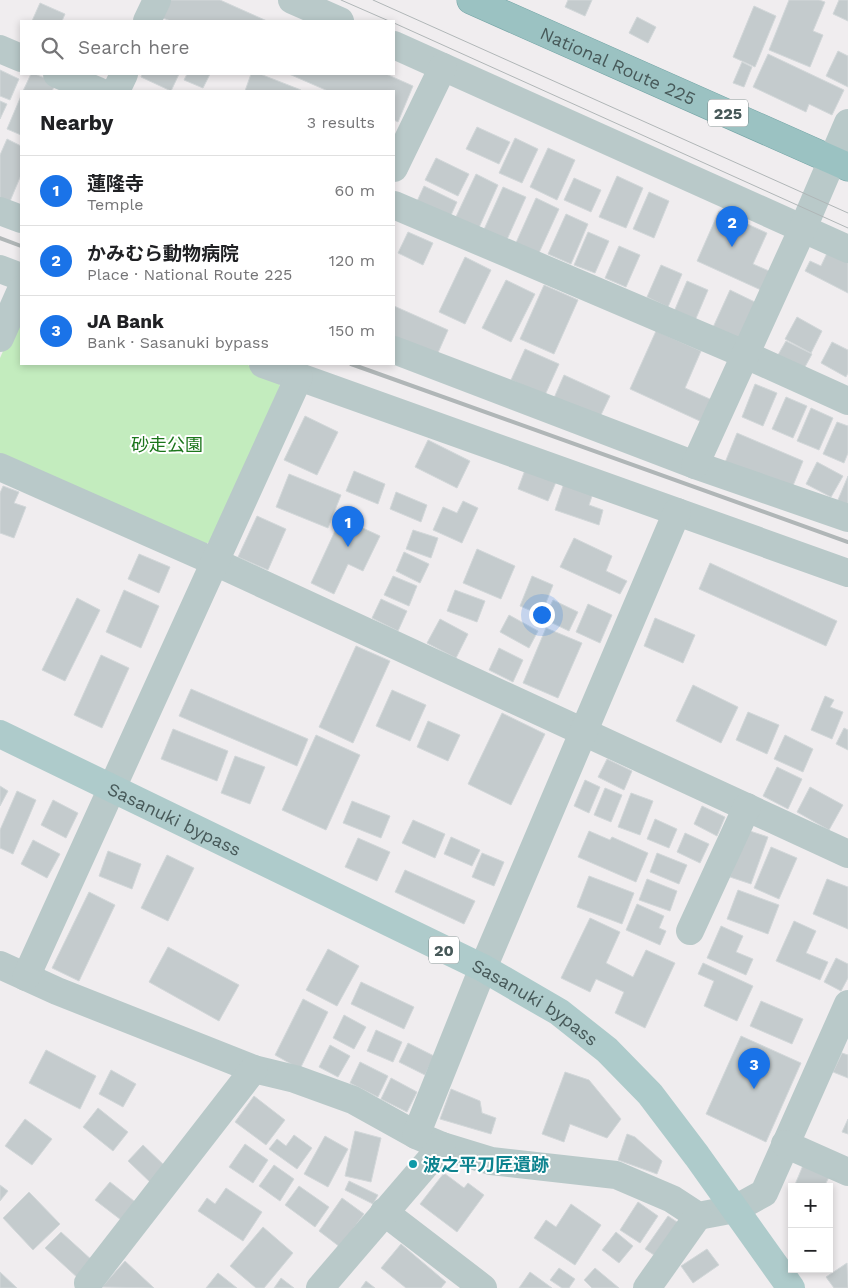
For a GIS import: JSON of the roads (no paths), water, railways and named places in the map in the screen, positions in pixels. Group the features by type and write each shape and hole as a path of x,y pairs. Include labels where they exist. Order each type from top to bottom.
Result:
{"highway":[{"name":"National Route 225","path":"477,1 840,163"}],"main road":[{"name":"Sasanuki bypass","path":"0,734 483,968 559,1012 607,1050 650,1094 791,1288"}],"street":[{"path":"147,20 157,0"},
{"path":"292,0 338,20"},
{"path":"395,45 848,248"},
{"path":"0,49 20,58"},
{"path":"395,166 443,67"},
{"path":"59,75 96,90"},
{"path":"116,90 124,75"},
{"path":"695,465 803,228 840,163 848,123"},
{"path":"395,205 744,354 848,401"},
{"path":"0,211 20,219"},
{"path":"0,269 20,277"},
{"path":"0,338 20,292"},
{"path":"395,350 695,465 848,518"},
{"path":"266,365 848,573"},
{"path":"26,978 299,377"},
{"path":"0,467 215,562 585,731 848,854"},
{"path":"416,1135 483,968 677,512"},
{"path":"690,931 747,807"},
{"path":"0,965 26,978 254,1069 295,1079 353,1100 416,1135 442,1146 491,1161 616,1175 672,1199 698,1216 735,1209 764,1193 848,1004"},
{"path":"88,1283 254,1069"},
{"path":"785,1144 848,1172"},
{"path":"320,1288 442,1146"},
{"path":"384,1212 483,1288"},
{"path":"647,1288 698,1216"}],"tram line":[{"path":"341,0 387,20"},
{"path":"373,0 848,213"},
{"path":"395,23 848,228"}],"railway":[{"path":"0,238 20,246"},
{"path":"354,365 848,542"}],"place":[{"name":"かみむら動物病院","path":"732,247"},
{"name":"蓮隆寺","path":"348,547"},
{"name":"JA Bank","path":"754,1089"},
{"name":"波之平刀匠遺跡","path":"413,1164"}],"park label":[{"name":"砂走公園","path":"167,444"}]}
